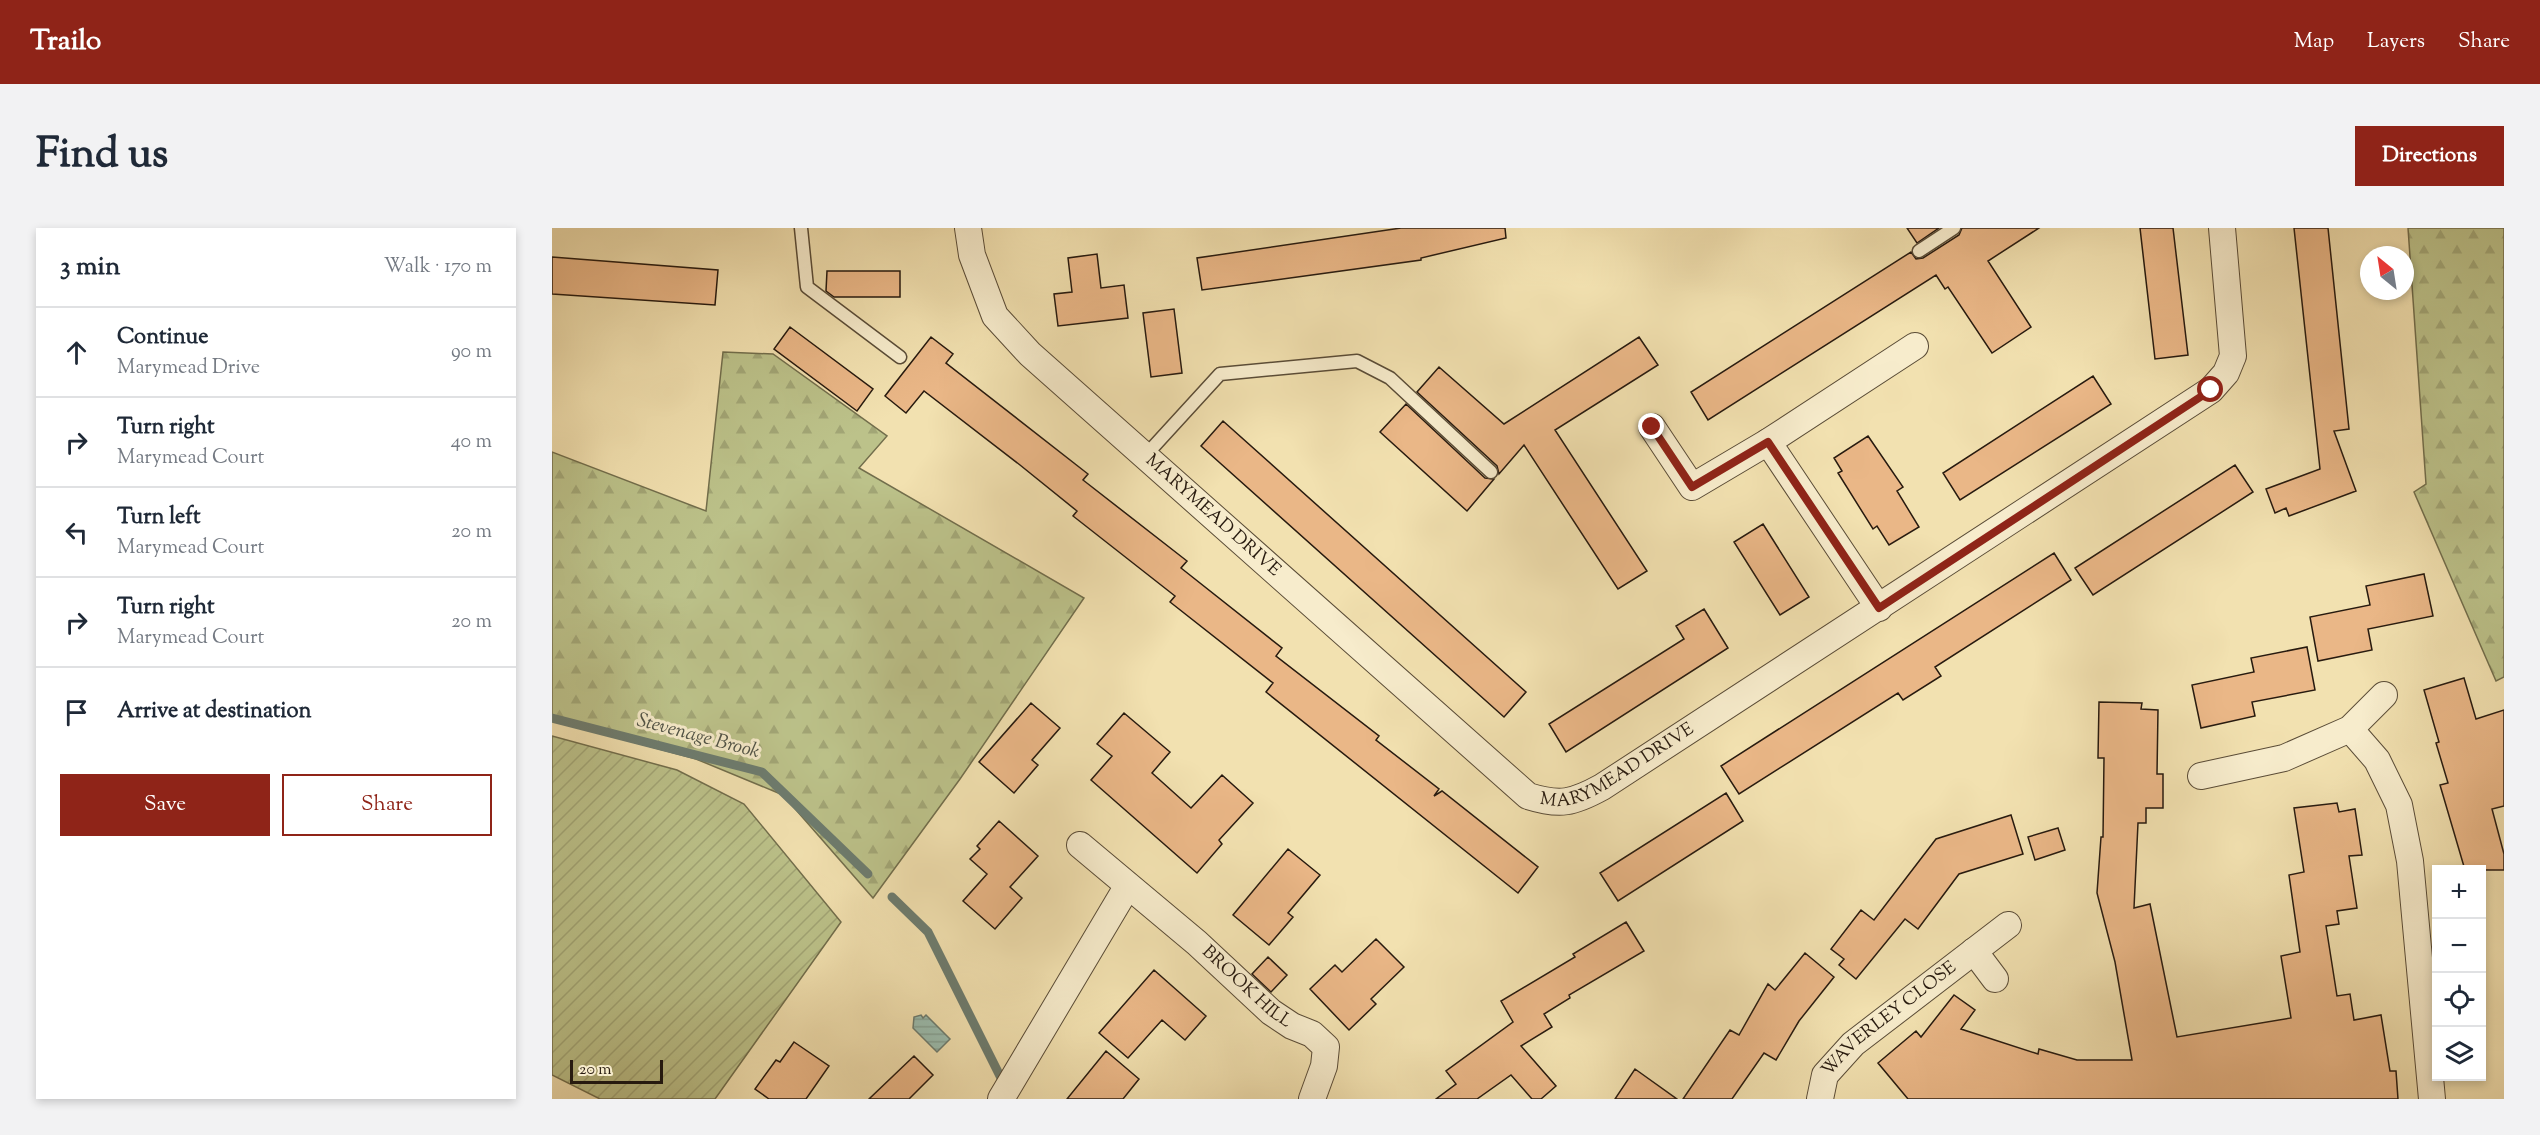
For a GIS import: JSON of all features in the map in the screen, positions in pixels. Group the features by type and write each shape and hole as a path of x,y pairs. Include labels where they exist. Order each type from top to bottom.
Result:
{"street":[{"name":"MARYMEAD DRIVE","path":"968,228 972,255 995,316 1030,354 1528,796 1546,802 1566,803 1592,792 1879,608 2211,390 2226,373 2233,356 2222,228"},
{"path":"1652,427 1692,487 1768,442 1915,346"},
{"path":"1768,442 1879,608"},
{"path":"2201,776 2284,758 2350,729 2384,695"},
{"path":"2350,729 2377,760 2399,805 2410,861 2432,1099"},
{"name":"BROOK HILL","path":"1080,845 1197,944 1271,1012 1292,1026 1312,1034 1326,1047 1324,1065 1312,1099"},
{"path":"1001,1099 1127,887"},
{"name":"WAVERLEY CLOSE","path":"1820,1099 1825,1075 1853,1044 2008,925"},
{"name":"WAVERLEY CLOSE","path":"1974,951 1995,979"}],"lane":[{"path":"801,228 807,287 900,357"},
{"path":"1919,251 1954,228"},
{"path":"1145,456 1220,374 1357,361 1390,378 1491,472"}],"green space":[{"path":"2408,228 2504,228 2504,677 2496,681 2414,492 2426,484 2413,300 2414,246 2409,246"},
{"path":"723,352 773,354 887,436 859,468 1084,598 960,779 873,898 783,795 696,759 552,720 552,452 706,511"},
{"path":"552,736 677,770 744,804 841,922 715,1099 600,1099 552,1075"}],"shaded area":[{"path":"921,1015 923,1018 926,1015 950,1039 937,1052 913,1028 914,1017"}],"building":[{"path":"1401,228 1505,228 1506,238 1421,258 1421,260 1202,290 1197,258"},
{"path":"1907,228 1939,228 1917,243"},
{"path":"1962,228 2039,228 1988,261 2031,327 1992,353 1948,287 1945,289 1936,275 1708,420 1691,392 1911,252 1916,259 1923,258 1959,235"},
{"path":"2140,228 2173,228 2188,355 2155,359"},
{"path":"2294,228 2328,228 2349,429 2334,431 2356,491 2289,516 2286,508 2275,513 2266,489 2320,469"},
{"path":"1097,254 1101,288 1124,285 1128,318 1058,326 1054,294 1072,292 1068,258"},
{"path":"552,257 718,270 715,305 552,294"},
{"path":"827,271 900,271 900,297 834,297 826,291"},
{"path":"1174,309 1182,373 1151,377 1143,313"},
{"path":"790,327 873,389 857,411 774,349"},
{"path":"931,337 953,354 946,363 1088,474 1083,480 1187,561 1181,568 1282,648 1276,656 1379,736 1376,740 1439,789 1434,796 1442,791 1538,867 1518,893 1266,692 1273,683 1170,602 1175,596 1073,516 1077,511 1020,465 924,391 906,413 885,396"},
{"path":"1639,337 1658,365 1555,430 1647,571 1618,589 1524,445 1499,474 1497,466 1417,392 1439,367 1504,424"},
{"path":"2093,376 2111,404 1960,500 1943,473"},
{"path":"1406,404 1485,478 1494,479 1467,511 1380,432"},
{"path":"1223,421 1526,692 1504,717 1201,446"},
{"path":"1868,436 1903,487 1897,491 1919,527 1889,545 1877,526 1873,529 1838,473 1842,471 1834,458"},
{"path":"2235,465 2253,492 2093,595 2075,568"},
{"path":"1763,524 1809,597 1780,615 1734,542"},
{"path":"2054,553 2071,580 1935,667 1941,676 1903,700 1898,693 1739,794 1721,766"},
{"path":"2424,574 2433,616 2368,629 2372,650 2318,661 2310,617 2370,605 2366,586"},
{"path":"1704,609 1728,648 1566,752 1549,724 1684,639 1676,626"},
{"path":"2307,647 2315,690 2252,702 2255,716 2201,728 2192,685 2254,672 2251,658"},
{"path":"2464,678 2476,719 2504,710 2504,806 2492,809 2504,854 2504,870 2486,870 2486,865 2464,865 2440,785 2448,783 2424,690"},
{"path":"2099,702 2142,703 2141,709 2158,710 2157,774 2163,774 2163,808 2146,808 2146,823 2138,823 2134,908 2150,904 2177,1037 2291,1018 2281,956 2300,952 2289,875 2304,872 2294,808 2337,803 2339,812 2355,809 2362,855 2349,856 2357,908 2337,911 2339,924 2326,926 2337,996 2350,994 2354,1020 2381,1015 2390,1071 2396,1071 2398,1099 1908,1099 1878,1063 1916,1031 1921,1037 1954,995 1975,1010 1961,1029 2038,1054 2039,1049 2077,1060 2132,1060 2115,962 2097,893 2101,837 2103,837 2104,758 2098,758"},
{"path":"1031,703 1060,728 1032,760 1038,765 1014,793 979,762"},
{"path":"1124,713 1170,752 1152,773 1191,808 1222,775 1253,803 1219,840 1222,844 1197,873 1091,780 1112,756 1097,744"},
{"path":"1726,793 1743,821 1618,901 1600,873"},
{"path":"2011,815 2023,854 1959,874 1918,929 1905,919 1856,979 1839,965 1844,959 1831,949 1861,910 1874,920 1936,839"},
{"path":"999,821 1038,856 1010,887 1022,898 995,929 963,901 987,874 970,859 980,849 977,846"},
{"path":"2058,828 2065,850 2035,860 2028,837"},
{"path":"1288,849 1320,875 1288,913 1293,917 1269,945 1233,915"},
{"path":"1626,922 1644,951 1569,995 1570,998 1544,1014 1552,1027 1521,1046 1556,1086 1541,1099 1532,1099 1511,1075 1477,1099 1436,1099 1456,1084 1446,1071 1513,1022 1501,1001 1575,957 1573,954"},
{"path":"1376,939 1404,967 1371,999 1376,1004 1349,1030 1310,989 1335,965 1342,972"},
{"path":"1805,953 1834,977 1799,1021 1776,1060 1764,1053 1732,1099 1683,1099 1730,1030 1739,1035 1768,984 1775,990"},
{"path":"1268,957 1287,975 1271,992 1252,974"},
{"path":"1154,970 1206,1016 1185,1040 1162,1020 1128,1058 1099,1033"},
{"path":"794,1042 829,1066 806,1099 769,1099 755,1089 776,1060 780,1062"},
{"path":"1106,1051 1139,1079 1123,1099 1067,1099"},
{"path":"914,1056 933,1075 909,1099 869,1099"},
{"path":"1635,1069 1677,1099 1615,1099"}],"waterway":[{"name":"Stevenage Brook","path":"552,718 762,772 868,874"},
{"name":"Stevenage Brook","path":"892,897 928,932 1005,1086"}],"route":[{"path":"1652,427 1692,487 1768,442 1879,608 2211,390"}]}
